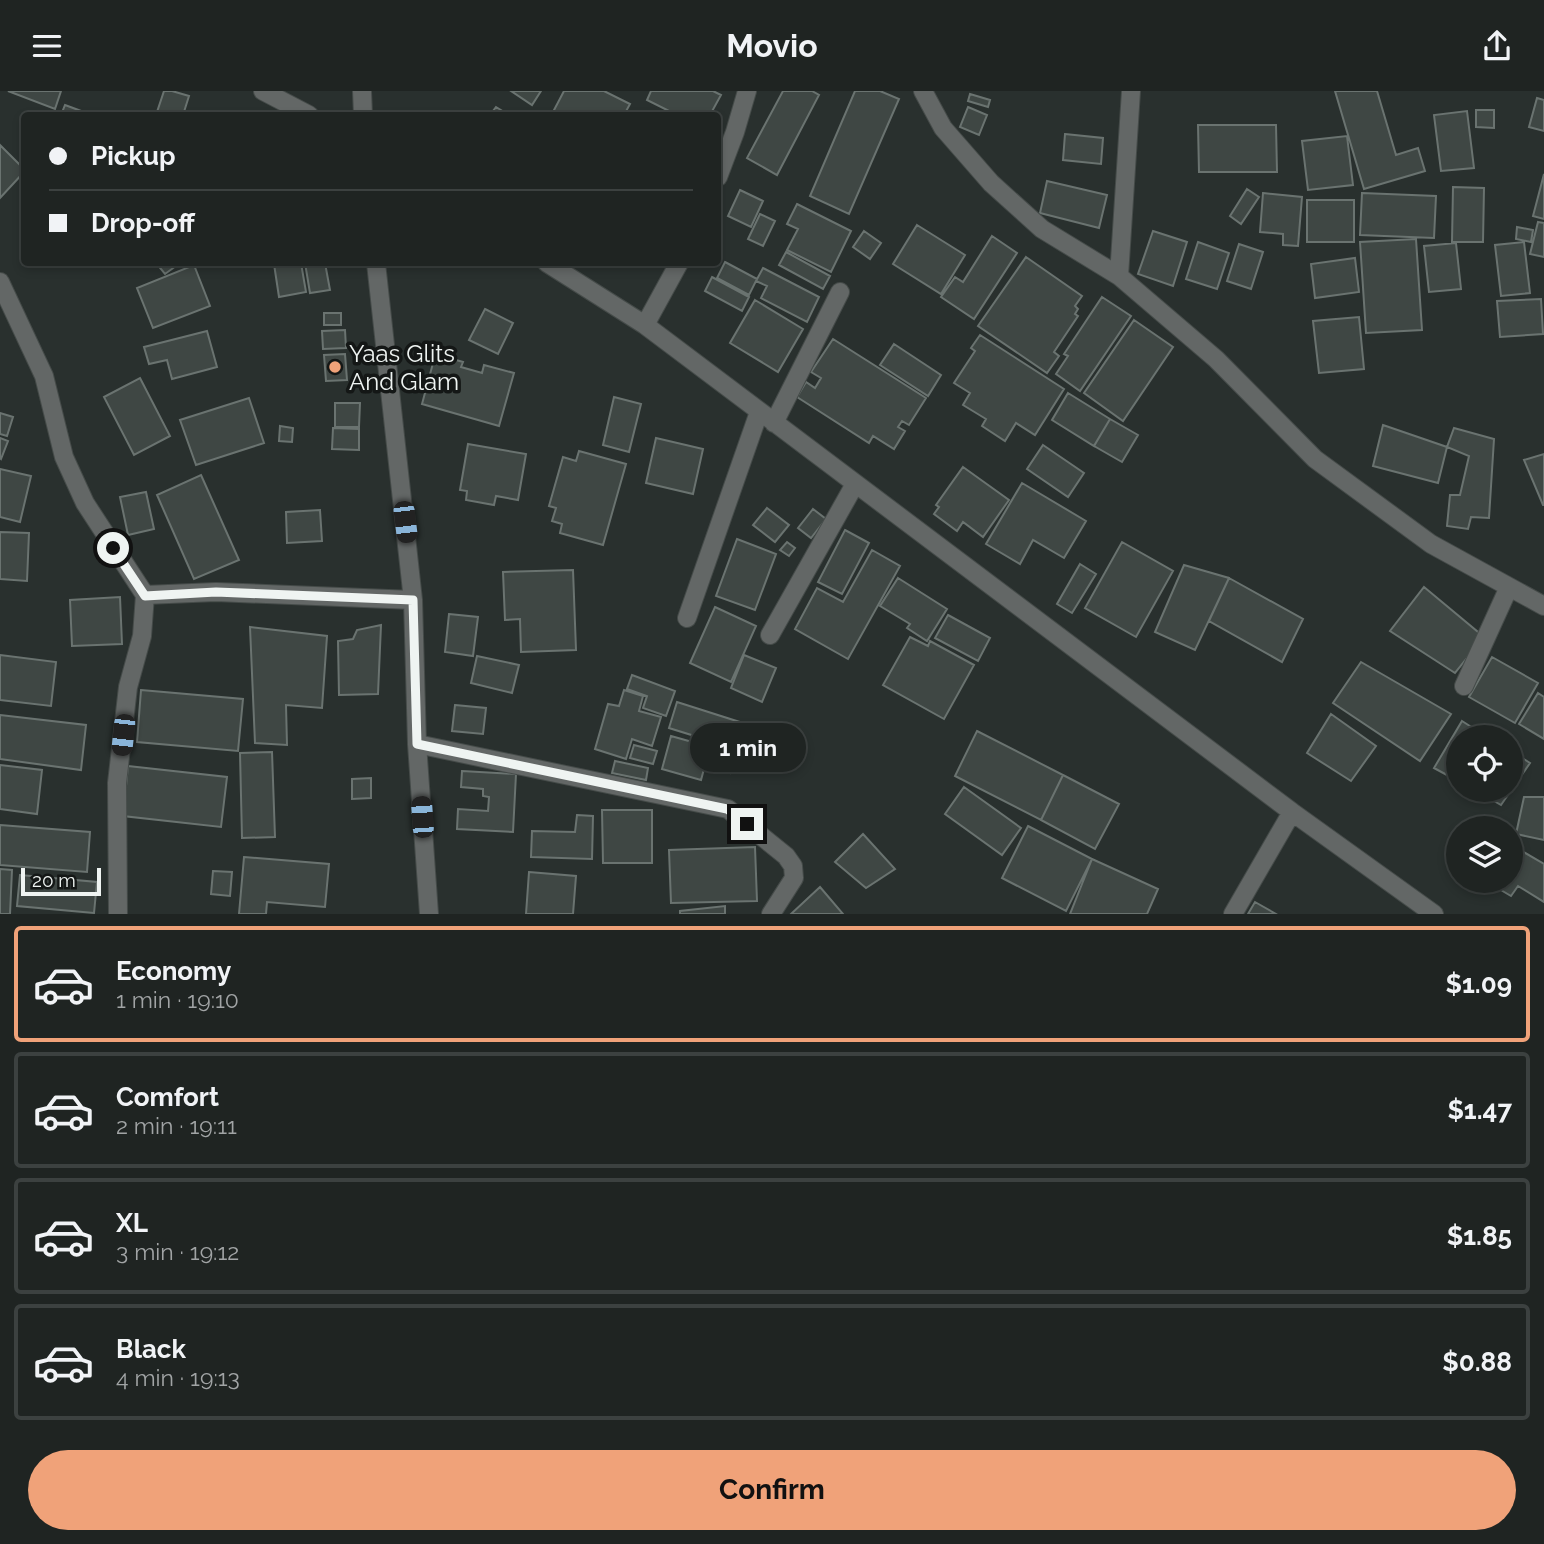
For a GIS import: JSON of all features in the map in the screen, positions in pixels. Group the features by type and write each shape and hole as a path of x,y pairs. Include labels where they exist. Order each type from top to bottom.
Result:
{"street":[{"path":"262,91 303,112"},
{"path":"362,91 363,112"},
{"path":"721,169 747,91"},
{"path":"923,91 943,128 991,183 1042,229 1119,276 1216,359 1315,459 1431,544 1544,606"},
{"path":"1119,276 1131,91"},
{"path":"376,266 413,600 417,744 429,914"},
{"path":"552,266 645,325 1292,812 1434,914"},
{"path":"645,325 677,266"},
{"path":"0,282 44,376 64,457 85,503 145,596 142,636 128,687 117,783 118,914"},
{"path":"774,423 840,292"},
{"path":"687,618 759,412"},
{"path":"770,635 856,484"},
{"path":"1464,686 1509,587"},
{"path":"145,596 216,592 413,600"},
{"path":"417,744 727,809 786,856 793,866 794,878 771,914"},
{"path":"1233,914 1292,812"}],"building":[{"path":"8,91 61,91 55,109"},
{"path":"164,91 189,96 184,112 157,112"},
{"path":"511,91 541,91 532,105"},
{"path":"564,91 604,91 630,104 626,112 553,112"},
{"path":"651,91 713,91 721,95 712,112 671,112 647,100"},
{"path":"783,91 812,91 819,95 777,175 747,158"},
{"path":"855,91 880,91 899,99 849,214 810,196"},
{"path":"1335,91 1377,91 1396,155 1418,148 1425,171 1364,189"},
{"path":"970,94 990,100 988,107 968,101"},
{"path":"1537,98 1544,100 1544,131 1529,127"},
{"path":"65,105 84,112 62,112"},
{"path":"968,107 987,115 979,135 960,127"},
{"path":"1476,110 1494,110 1494,128 1476,127"},
{"path":"1467,111 1474,168 1441,171 1434,115"},
{"path":"1198,125 1276,125 1277,172 1199,172"},
{"path":"1065,134 1103,138 1101,164 1063,160"},
{"path":"1347,136 1353,185 1308,190 1302,141"},
{"path":"0,145 21,166 21,175 0,198"},
{"path":"1544,174 1544,219 1533,216"},
{"path":"1047,181 1107,195 1099,228 1040,213"},
{"path":"1453,187 1484,188 1483,242 1452,242"},
{"path":"1247,189 1259,197 1241,224 1230,216"},
{"path":"740,190 763,201 751,227 728,216"},
{"path":"1263,193 1302,197 1298,246 1283,245 1283,234 1260,232"},
{"path":"1362,193 1436,196 1434,238 1360,235"},
{"path":"1307,200 1354,200 1354,242 1307,242"},
{"path":"797,204 851,231 831,272 787,250 798,229 787,224"},
{"path":"760,214 775,221 763,246 748,239"},
{"path":"1538,222 1544,223 1544,257 1530,254"},
{"path":"917,225 965,255 941,294 893,264"},
{"path":"1517,227 1533,230 1531,242 1516,239"},
{"path":"864,231 881,243 870,259 853,247"},
{"path":"1153,231 1187,242 1173,286 1138,274"},
{"path":"992,236 1017,253 974,319 941,297 955,277 963,282"},
{"path":"1416,239 1422,330 1366,333 1360,242"},
{"path":"1198,242 1229,253 1217,289 1186,279"},
{"path":"1524,242 1530,293 1501,296 1495,245"},
{"path":"1456,243 1461,289 1429,292 1424,246"},
{"path":"1239,244 1263,252 1251,289 1227,281"},
{"path":"786,252 830,276 823,289 779,265"},
{"path":"1026,257 1082,296 1075,306 1078,309 1075,314 1078,316 1054,352 1059,356 1047,373 978,326"},
{"path":"1355,258 1359,292 1315,298 1311,264"},
{"path":"725,262 757,279 749,295 717,278"},
{"path":"158,266 176,266 165,274"},
{"path":"194,266 210,306 153,328 137,288"},
{"path":"274,266 302,266 306,292 279,297"},
{"path":"306,266 326,266 330,290 310,293"},
{"path":"763,268 819,297 807,322 761,298 767,286 756,281"},
{"path":"712,277 749,297 742,311 705,291"},
{"path":"1102,297 1131,316 1080,391 1056,374 1068,356 1064,354"},
{"path":"1541,299 1543,334 1500,337 1497,301"},
{"path":"755,300 803,329 778,372 730,343"},
{"path":"485,309 513,323 498,354 469,340"},
{"path":"324,313 341,313 341,325 324,325"},
{"path":"1359,317 1364,369 1319,373 1313,321"},
{"path":"1134,320 1173,347 1123,421 1084,393"},
{"path":"345,330 346,348 323,349 322,331"},
{"path":"207,331 217,367 172,379 167,360 149,364 144,347"},
{"path":"980,335 1064,389 1035,435 1016,423 1005,441 982,426 986,419 963,405 970,393 954,383 975,351 971,348"},
{"path":"833,339 926,398 909,425 902,421 898,427 905,431 894,449 873,436 869,443 797,397 806,382 815,388 821,378 811,372"},
{"path":"894,344 941,375 928,396 880,365"},
{"path":"436,352 463,362 461,367 482,373 484,365 514,373 499,426 422,404"},
{"name":"Yaas Glits And Glam","path":"345,354 347,380 326,381 324,355"},
{"path":"140,378 170,436 134,455 104,397"},
{"path":"1068,393 1110,419 1094,446 1052,420"},
{"path":"614,397 641,404 629,452 603,445"},
{"path":"249,398 264,443 196,465 180,420"},
{"path":"335,403 360,403 359,427 335,427"},
{"path":"0,413 13,417 7,436 0,434"},
{"path":"1110,419 1138,435 1122,462 1094,446"},
{"path":"1383,425 1447,447 1438,483 1373,466"},
{"path":"280,426 293,428 292,442 279,441"},
{"path":"333,428 359,429 359,450 332,449"},
{"path":"1454,428 1494,439 1489,518 1471,517 1468,529 1447,526 1450,495 1460,495 1469,456 1447,447"},
{"path":"0,438 8,441 1,459 0,458"},
{"path":"656,438 703,449 693,494 646,483"},
{"path":"468,444 526,454 518,500 496,496 494,505 466,500 467,491 460,490"},
{"path":"1043,445 1084,473 1068,497 1027,469"},
{"path":"579,451 626,464 603,545 560,533 562,524 552,521 556,508 549,506 563,457 576,461"},
{"path":"1544,454 1544,505 1543,505 1524,460"},
{"path":"963,467 1009,500 983,537 963,522 957,531 934,514 939,507 936,505"},
{"path":"0,469 31,476 20,522 0,517"},
{"path":"201,475 239,560 194,579 157,495"},
{"path":"1022,483 1086,521 1064,558 1033,540 1020,564 986,544"},
{"path":"146,492 154,529 128,535 120,497"},
{"path":"767,508 789,525 775,542 753,525"},
{"path":"813,509 826,519 811,538 798,528"},
{"path":"320,510 322,541 287,543 286,512"},
{"path":"845,530 869,543 842,594 818,582"},
{"path":"0,532 29,533 27,581 0,579"},
{"path":"737,539 776,554 755,610 716,596"},
{"path":"787,542 795,548 789,556 780,550"},
{"path":"1122,542 1173,571 1136,637 1085,608"},
{"path":"872,550 900,566 848,659 795,629 817,588 843,602"},
{"path":"1080,564 1096,574 1072,613 1057,604"},
{"path":"1184,565 1229,578 1195,650 1155,632"},
{"path":"573,570 576,650 521,652 520,619 505,620 503,572"},
{"path":"898,578 947,609 927,641 907,628 910,624 880,606"},
{"path":"1229,578 1303,619 1282,662 1209,621"},
{"path":"1424,587 1484,637 1455,673 1390,631"},
{"path":"120,597 122,644 72,646 70,600"},
{"path":"715,607 756,626 731,682 690,663"},
{"path":"449,614 478,617 473,656 445,652"},
{"path":"948,615 990,638 978,661 935,638"},
{"path":"381,625 378,694 339,695 338,641 353,639 357,630"},
{"path":"250,627 327,636 322,708 286,705 287,745 255,743"},
{"path":"910,637 928,646 930,641 974,665 944,719 883,685"},
{"path":"0,655 56,662 51,706 0,700"},
{"path":"744,655 776,668 762,702 731,688"},
{"path":"477,656 519,665 512,693 471,683"},
{"path":"1492,657 1538,683 1515,723 1469,697"},
{"path":"1361,662 1451,714 1420,761 1333,703"},
{"path":"632,675 675,691 666,716 643,708 647,696 627,689"},
{"path":"141,690 243,699 238,751 137,742"},
{"path":"624,690 643,696 639,711 661,717 652,746 632,739 626,759 595,749 608,704 619,706"},
{"path":"1538,693 1544,697 1544,739 1519,724"},
{"path":"677,702 746,724 730,773 710,767 717,743 669,728"},
{"path":"455,705 486,708 483,734 452,731"},
{"path":"1331,714 1376,746 1351,781 1307,753"},
{"path":"0,715 86,725 81,770 0,759"},
{"path":"977,731 1063,775 1041,820 955,776"},
{"path":"671,736 710,747 701,780 662,769"},
{"path":"634,745 657,751 653,764 630,758"},
{"path":"1446,748 1446,774 1434,768"},
{"path":"272,752 275,837 242,838 240,753"},
{"path":"1523,758 1530,763 1523,773"},
{"path":"615,761 648,768 646,780 612,773"},
{"path":"0,765 42,770 37,814 0,809"},
{"path":"128,766 227,777 221,827 123,816"},
{"path":"462,771 516,774 513,832 457,829 458,809 488,811 489,797 483,796 483,789 461,787"},
{"path":"1063,775 1119,804 1095,849 1041,820"},
{"path":"371,778 371,798 352,799 352,779"},
{"path":"964,787 1021,828 1002,855 945,814"},
{"path":"1524,797 1544,797 1544,840 1523,836 1523,816 1520,816"},
{"path":"602,810 652,810 652,863 603,863"},
{"path":"577,815 593,816 592,859 531,857 532,831 575,832"},
{"path":"0,825 90,832 87,872 0,865"},
{"path":"1028,826 1092,859 1066,911 1002,878"},
{"path":"863,834 895,869 866,888 835,862"},
{"path":"755,847 757,901 671,903 669,850"},
{"path":"1523,852 1544,864 1544,902 1523,889"},
{"path":"244,857 329,864 325,907 267,902 266,914 239,914"},
{"path":"1092,859 1158,889 1147,914 1070,914"},
{"path":"0,869 12,870 10,914 0,914"},
{"path":"213,871 232,872 230,896 211,894"},
{"path":"529,872 576,876 573,914 526,914"},
{"path":"20,875 97,882 94,913 17,906"},
{"path":"820,887 843,914 791,914"},
{"path":"1255,902 1276,914 1248,914"},
{"path":"725,906 725,914 680,914 680,911"}],"place":[{"name":"Yaas Glits And Glam","path":"335,367"}],"route":[{"path":"113,548 145,596 216,592 413,600 417,744 727,809 747,824"}]}
